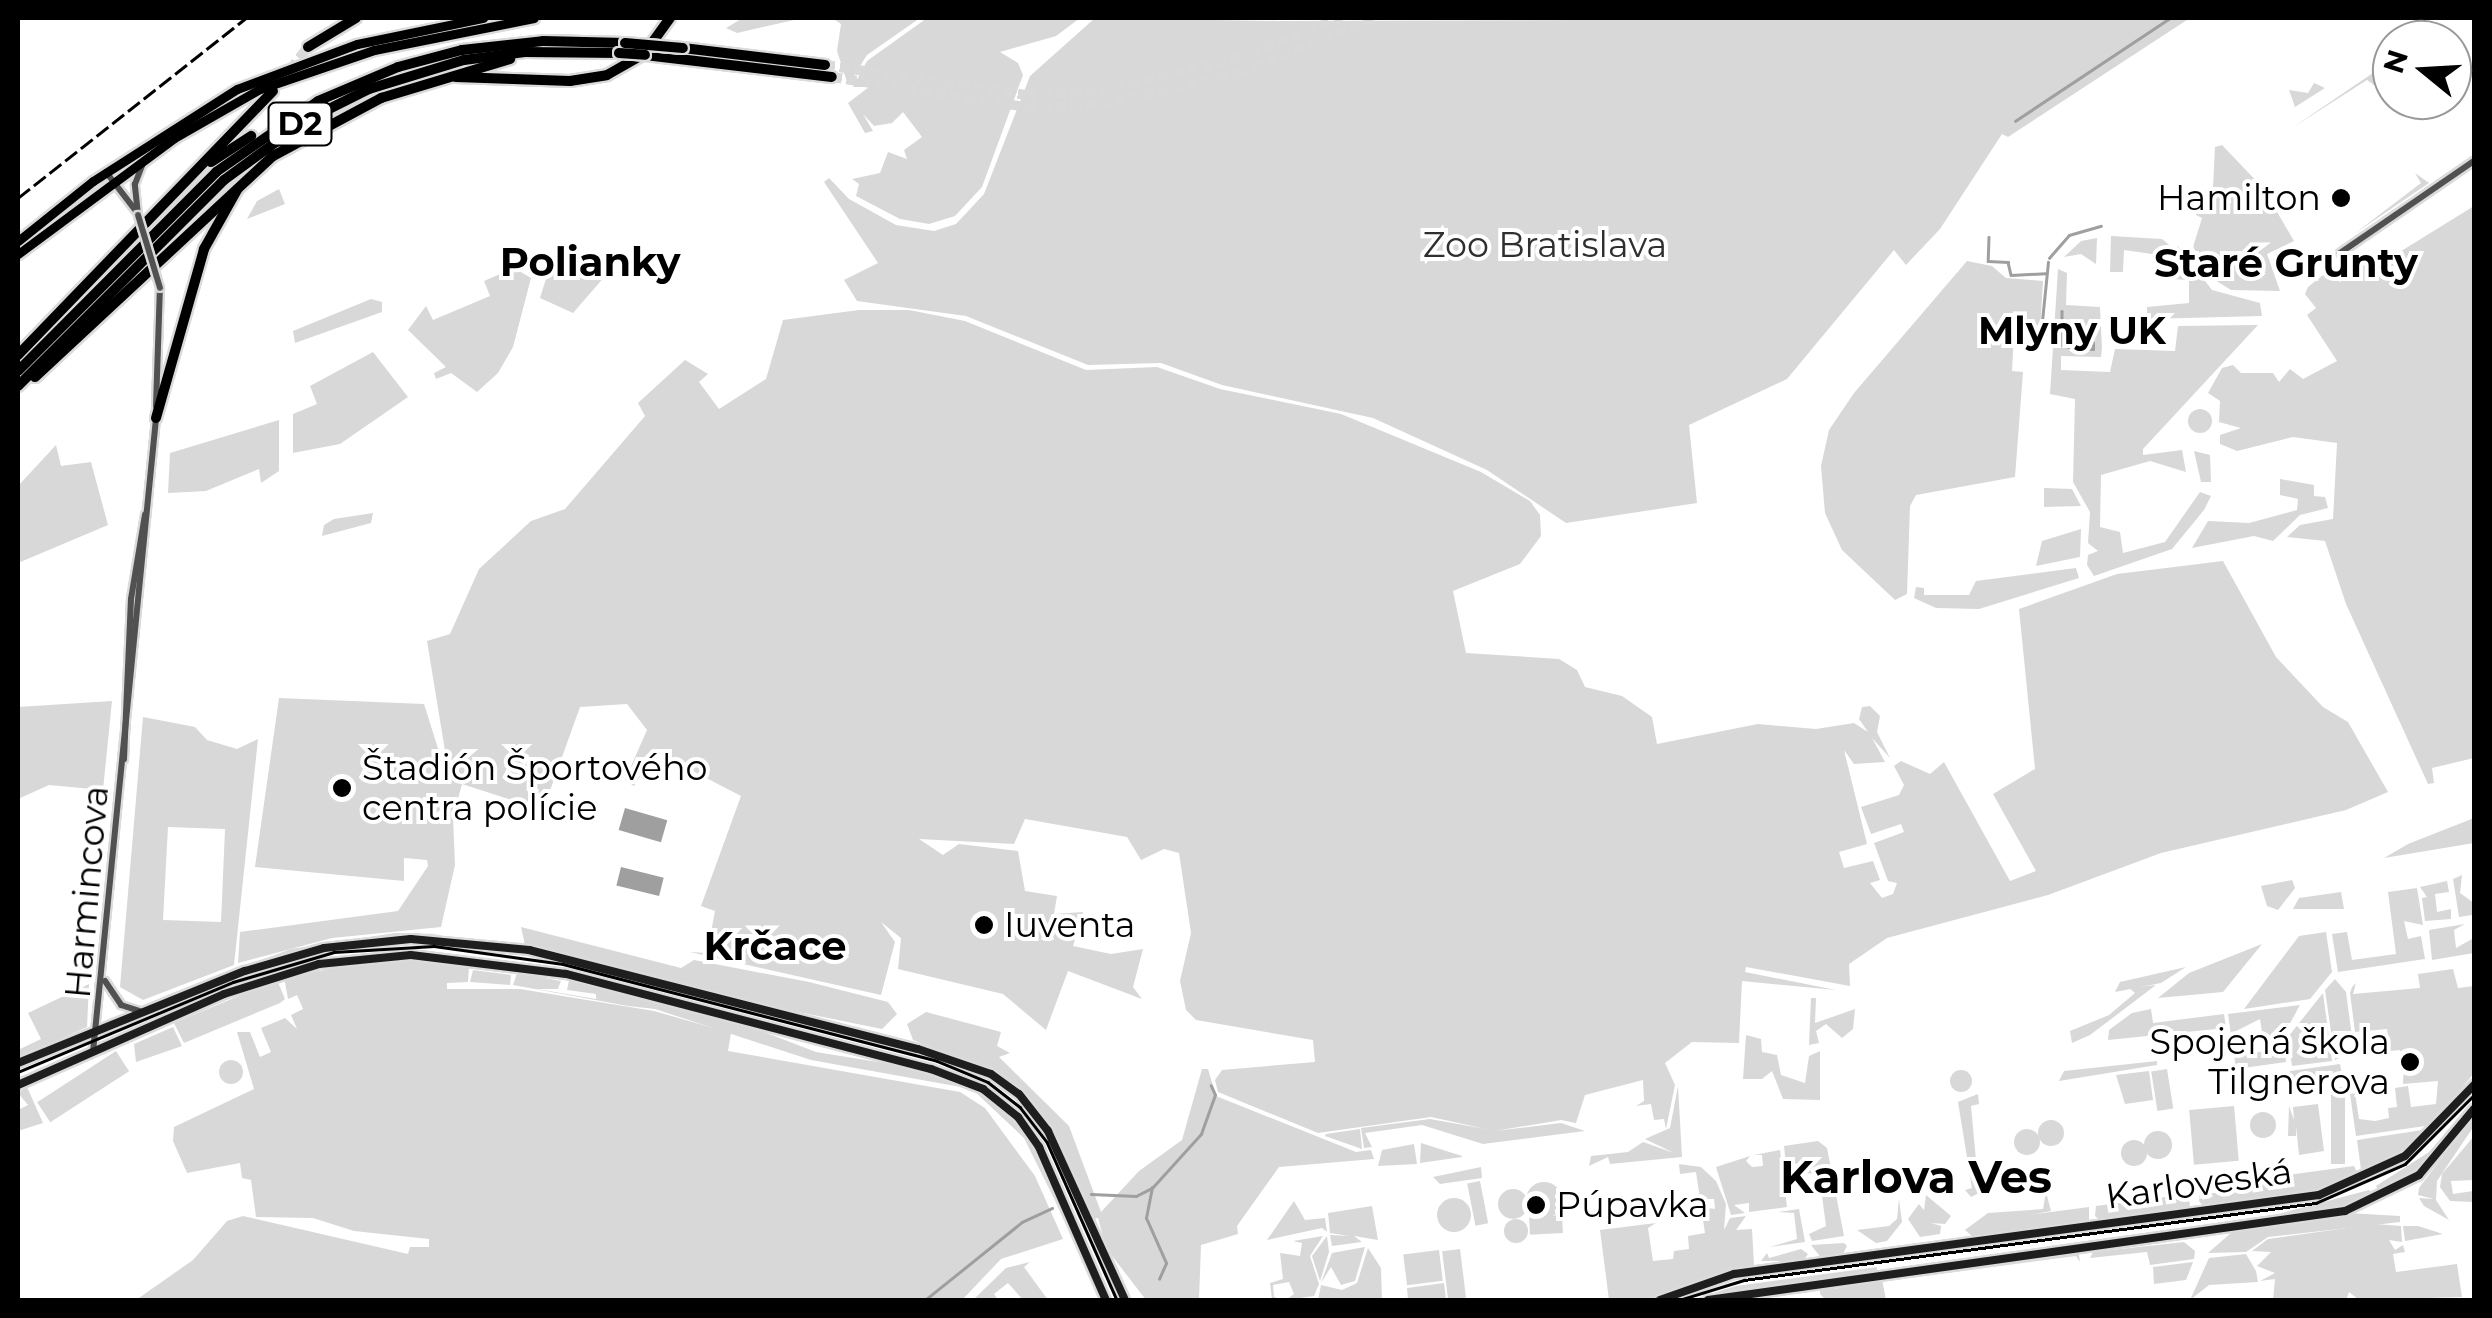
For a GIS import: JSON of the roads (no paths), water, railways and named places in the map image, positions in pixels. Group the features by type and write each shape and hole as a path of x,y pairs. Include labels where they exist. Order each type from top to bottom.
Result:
{"highway":[{"path":"308,48 356,18"},
{"path":"426,83 482,75 570,81 606,75 644,54 670,18"},
{"name":"D2","path":"18,371 187,199 271,130 352,84 432,57 527,41 825,65"},
{"name":"D2","path":"18,387 195,206 272,141 402,77 526,52 622,48"},
{"path":"18,387 100,321 254,170 337,118 426,83 526,52"},
{"name":"D2","path":"681,54 832,77"},
{"path":"21,350 273,91"},
{"path":"184,183 271,130"},
{"path":"156,418 204,249 254,170"}],"main road":[{"path":"18,241 106,172 205,106 274,72 357,44 483,18"},
{"path":"18,254 144,160 231,103 311,68 534,18"},
{"path":"18,1063 139,1011 300,954 375,941 446,940 529,950 896,1043 979,1068 1028,1104 1056,1144 1125,1300"},
{"path":"18,1085 279,974 411,955 582,978 972,1083 1018,1117 1048,1165 1106,1300"},
{"name":"Karloveská","path":"1660,1300 1734,1274 2298,1199 2350,1186 2417,1148 2474,1085"},
{"name":"Karloveská","path":"1708,1300 2373,1203 2420,1175 2474,1109"},
{"path":"2089,1246 2094,1226"}],"street":[{"path":"138,215 135,184 144,160"},
{"path":"2340,253 2474,161"},
{"name":"Harmincova","path":"92,1053 104,980 156,418 160,288 138,215 106,172"},
{"path":"104,980 121,1004 139,1011"},
{"name":"Harmincova","path":"99,1028 119,1042"}],"waterway":[{"path":"2015,121 2170,18"},
{"path":"2049,258 2069,235 2101,226"},
{"path":"1989,237 1988,261 2008,262 2011,275 2045,273"},
{"path":"2041,331 2048,262"},
{"path":"2062,311 2062,345 2073,348"},
{"path":"2075,348 2093,349 2093,343"},
{"path":"1159,1279 1166,1263 1146,1218 1152,1188 1201,1134 1215,1095 1211,1086"},
{"path":"1091,1194 1136,1196 1152,1188"},
{"path":"925,1300 1022,1222 1052,1208"}],"tunnel":[{"path":"825,65 1026,95 1100,91 1236,59 1341,18"},
{"path":"832,77 1026,107 1100,105 1239,73 1377,18"},
{"path":"290,70 308,47"}],"tram line":[{"path":"18,1072 233,982 334,952 434,946 563,964 937,1061 988,1082 1020,1107 1047,1142 1117,1300"},
{"path":"1679,1300 1744,1280 2316,1203 2405,1164 2474,1095"}],"railway":[{"path":"18,198 246,18"}],"place":[{"name":"Hamilton","path":"2341,198"},
{"name":"Štadión Športového centra polície","path":"342,788"},
{"name":"Iuventa","path":"984,925"},
{"name":"Spojená škola Tilgnerova","path":"2410,1062"},
{"name":"Púpavka","path":"1536,1205"}],"district":[{"name":"Polianky","path":"590,262"},
{"name":"Staré Grunty","path":"2286,263"},
{"name":"Mlyny UK","path":"2072,331"},
{"name":"Krčace","path":"775,946"},
{"name":"Karlova Ves","path":"1916,1177"}],"park label":[{"name":"Zoo Bratislava","path":"1545,245"}]}
